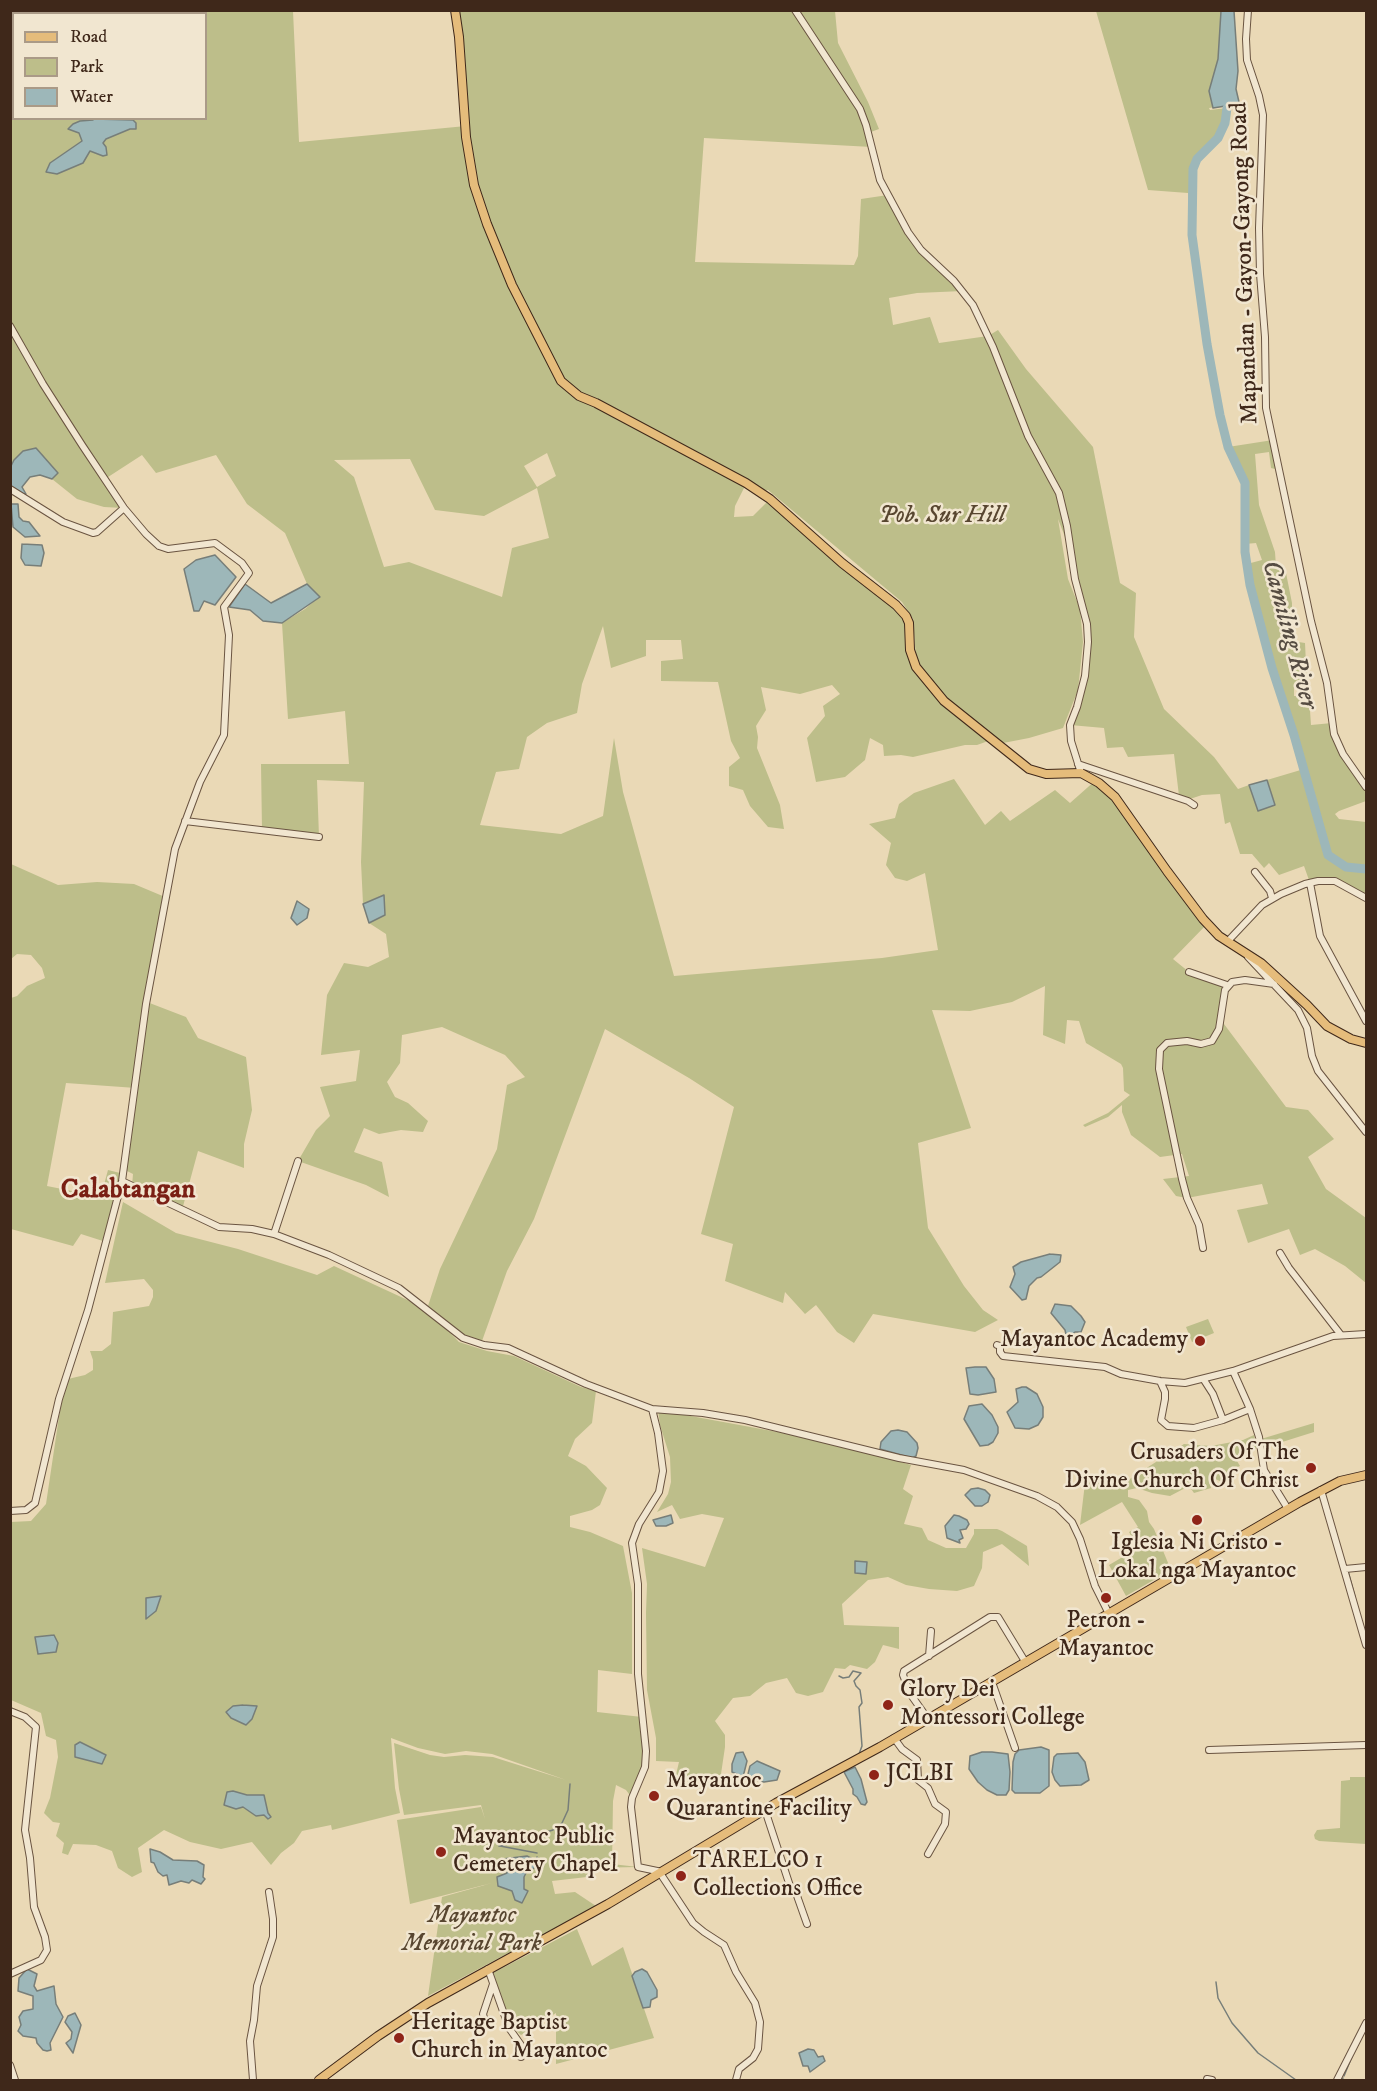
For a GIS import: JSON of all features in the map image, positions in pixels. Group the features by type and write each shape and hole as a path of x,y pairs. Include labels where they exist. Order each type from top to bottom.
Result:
{"main road":[{"path":"454,10 458,32 466,137 474,184 487,224 512,285 561,381 579,396 746,483 770,499 842,563 896,605 906,616 909,622 910,650 916,667 944,701 1029,769 1046,774 1082,773 1092,777 1115,796 1203,919 1228,941 1261,963 1327,1026 1351,1039 1366,1043"},
{"path":"319,2080 388,2029 428,2003 993,1682 1321,1490 1340,1481 1366,1475"}],"street":[{"path":"795,10 860,109 880,180 908,232 921,250 954,281 973,305 993,347 1028,436 1059,493 1067,525 1075,579 1087,624 1085,676 1070,725 1070,733 1082,773"},
{"name":"Mapandan - Gayon-Gayong Road","path":"1248,10 1247,60 1263,115 1259,228 1266,408 1310,619 1327,683 1334,734 1343,754 1366,787"},
{"path":"10,327 43,384 124,508 146,534 159,546 173,549 215,543 228,551 249,570 224,607 229,636 224,735 200,783 175,849 146,1004 122,1181 88,1310 59,1399 35,1503 26,1510 10,1512"},
{"path":"10,489 63,522 93,533 124,508"},
{"path":"1078,764 1188,801 1194,806"},
{"path":"185,821 319,837"},
{"path":"1255,872 1270,891 1272,898"},
{"path":"1228,941 1254,912 1272,898 1310,883 1335,881 1366,898"},
{"path":"1310,883 1320,936 1366,1021"},
{"path":"1245,953 1293,1005 1304,1021 1318,1071 1366,1132"},
{"path":"1189,972 1227,985 1245,981 1274,984"},
{"path":"1203,1248 1198,1225 1182,1179 1159,1069 1159,1057 1160,1050 1167,1043 1187,1041 1201,1044 1212,1041 1219,1029 1223,995 1227,985"},
{"path":"274,1234 298,1161"},
{"path":"122,1181 219,1227 252,1229 274,1234 329,1255 399,1288 463,1338 484,1345 508,1348 586,1384 652,1408 745,1420 899,1458 964,1470 1037,1496 1057,1507 1072,1522 1095,1586 1109,1614"},
{"path":"1280,1253 1341,1335"},
{"path":"998,1345 1004,1356 1105,1367 1121,1374 1185,1383 1204,1380 1341,1335 1366,1334"},
{"path":"1233,1371 1250,1408 1264,1470 1288,1509"},
{"path":"1204,1380 1213,1394 1223,1420"},
{"path":"1160,1381 1165,1392 1161,1420 1168,1426 1194,1428 1223,1420 1250,1408"},
{"path":"652,1408 663,1472 659,1492 639,1524 632,1543 638,1584 638,1674 646,1751 645,1767 632,1798 631,1807 638,1867 661,1872 693,1923 724,1945 736,1972 755,2003 760,2022 758,2049 753,2058 739,2069 736,2080"},
{"path":"1321,1490 1366,1645"},
{"path":"1345,1569 1366,1567"},
{"path":"928,1719 911,1695 903,1675 904,1671 990,1617 998,1617 1026,1662"},
{"path":"929,1656 931,1631"},
{"path":"993,1682 1015,1748"},
{"path":"10,1711 25,1717 36,1727 25,1830 34,1907 45,1937 47,1950 41,1960 10,1974"},
{"path":"894,1738 902,1749 917,1760 917,1778 928,1788 935,1804 946,1812 945,1824 928,1854"},
{"path":"1209,1750 1366,1745"},
{"path":"765,1810 790,1886 796,1893 807,1924"},
{"path":"254,2080 250,2040 257,1986 273,1937 269,1892"},
{"path":"488,1969 509,2028 522,2047 521,2057"},
{"path":"490,2024 483,2014 493,1983"},
{"path":"1337,2080 1366,2023"},
{"path":"10,2065 15,2080"}],"green space":[{"path":"11,10 293,11 299,142 466,126 454,11 835,11 838,43 879,129 868,133 872,147 704,138 695,262 854,265 858,256 861,199 888,195 912,237 963,291 917,293 889,298 893,325 930,317 939,343 988,336 998,330 1026,369 1093,447 1120,583 1136,593 1134,637 1164,709 1214,757 1238,789 1249,785 1258,811 1275,805 1267,780 1304,769 1272,668 1250,585 1247,564 1262,560 1256,543 1245,544 1245,483 1228,447 1273,440 1279,470 1271,468 1269,452 1255,454 1259,505 1275,552 1276,567 1285,568 1292,603 1292,641 1305,643 1307,685 1294,687 1294,696 1309,696 1311,725 1332,723 1337,742 1366,786 1366,801 1335,814 1339,819 1366,822 1366,898 1342,883 1310,883 1304,866 1279,875 1269,863 1264,868 1252,854 1240,854 1230,822 1225,824 1220,794 1202,795 1190,799 1179,796 1174,754 1128,757 1123,747 1107,748 1104,728 1070,725 1081,692 1088,642 1071,552 1058,519 1068,579 1080,609 1083,642 1078,690 1063,728 998,744 937,689 916,659 913,619 902,602 768,490 759,492 746,484 735,506 734,517 753,516 770,499 907,617 910,650 927,682 991,740 977,745 965,745 913,757 884,756 883,745 870,738 865,760 845,777 816,782 807,738 825,716 823,706 840,694 832,685 800,694 761,687 766,710 756,726 757,748 780,805 784,829 768,827 750,806 743,790 729,786 729,767 740,758 731,741 718,682 661,681 661,661 683,659 681,640 646,640 646,656 611,668 603,626 582,684 577,713 547,723 527,737 519,769 496,772 480,825 561,834 603,816 614,738 623,792 674,976 882,958 938,950 925,873 907,881 895,878 886,865 891,843 869,824 895,818 899,804 914,793 954,779 985,825 1001,811 1010,821 1055,790 1070,803 1096,780 1103,786 1208,923 1173,959 1189,972 1227,985 1221,1020 1286,1107 1308,1110 1334,1139 1308,1157 1326,1189 1366,1218 1366,1283 1345,1266 1315,1249 1300,1255 1289,1229 1248,1243 1237,1210 1268,1204 1262,1184 1187,1198 1176,1196 1163,1179 1189,1176 1182,1154 1160,1157 1131,1135 1122,1112 1122,1105 1108,1117 1085,1127 1083,1125 1108,1113 1130,1095 1124,1091 1123,1068 1121,1064 1086,1043 1079,1021 1067,1020 1065,1044 1043,1035 1045,986 1012,1002 970,1011 932,1010 971,1128 918,1143 928,1228 964,1286 983,1310 998,1320 975,1332 873,1314 854,1343 837,1332 816,1305 805,1314 785,1292 783,1303 725,1281 733,1244 701,1234 734,1107 605,1029 534,1219 507,1271 482,1341 484,1345 463,1338 431,1313 459,1342 487,1351 514,1356 581,1387 596,1391 592,1423 575,1439 568,1456 586,1466 607,1488 600,1505 592,1510 570,1516 570,1527 590,1532 623,1546 632,1593 632,1674 598,1670 597,1712 642,1717 642,1744 646,1747 645,1764 632,1798 626,1790 616,1785 613,1801 612,1864 638,1867 588,1868 587,1877 552,1881 555,1894 575,1892 596,1906 428,1996 442,1897 492,1883 410,1904 397,1820 481,1807 485,1819 481,1805 404,1815 394,1743 430,1755 444,1757 465,1755 493,1757 566,1780 492,1754 466,1751 445,1754 418,1748 391,1738 395,1788 400,1813 332,1830 331,1825 302,1831 294,1843 271,1865 252,1842 221,1849 190,1842 164,1830 138,1848 142,1872 132,1877 118,1868 112,1851 96,1845 73,1844 68,1855 62,1853 64,1843 56,1836 60,1823 53,1822 44,1813 50,1798 58,1757 56,1740 46,1736 41,1713 11,1700 11,1522 31,1521 46,1504 60,1410 68,1379 85,1375 93,1370 90,1351 102,1351 111,1344 113,1312 149,1306 153,1297 153,1290 144,1279 105,1283 123,1202 176,1233 238,1249 317,1275 334,1266 427,1309 440,1269 497,1149 507,1085 525,1077 505,1055 442,1027 402,1035 400,1063 387,1082 395,1097 408,1103 428,1121 423,1132 401,1130 379,1134 364,1128 354,1152 382,1162 389,1197 366,1185 298,1161 316,1130 330,1116 320,1087 356,1081 360,1050 321,1055 327,995 344,963 368,967 389,957 386,934 369,923 385,915 383,895 363,904 361,862 364,782 317,780 319,837 262,830 261,764 349,764 345,711 288,719 282,623 319,597 307,584 285,533 247,504 216,455 156,473 142,455 105,479 124,508 104,507 77,499 52,479 58,473 36,448 11,468","holes":["547,453 556,476 537,487 524,466","410,459 435,510 484,516 537,488 549,538 512,548 502,597 409,562 384,567 354,477 334,460","527,1856 536,1861 536,1866 527,1870 523,1877 524,1889 515,1900 513,1891 504,1888 507,1858"]},
{"path":"1096,11 1234,11 1238,71 1236,89 1239,102 1209,108 1210,110 1227,108 1225,121 1218,138 1197,158 1193,169 1192,235 1188,193 1148,190"},
{"path":"11,864 58,885 97,882 134,884 165,897 147,1002 186,1017 198,1038 246,1057 252,1110 244,1144 244,1168 198,1151 182,1210 132,1186 133,1174 125,1170 136,1088 66,1083 47,1186 117,1200 106,1242 81,1234 73,1246 11,1229 11,998 17,996 27,986 45,978 42,968 31,955 17,954 11,959"},
{"path":"108,1170 120,1173 114,1195 102,1192"},
{"path":"1208,1319 1214,1333 1192,1342 1186,1327"},
{"path":"658,1410 832,1442 911,1465 903,1489 913,1496 904,1524 922,1528 928,1540 946,1548 966,1548 974,1534 974,1529 997,1529 1027,1546 1029,1566 1002,1544 983,1552 982,1568 974,1586 957,1591 906,1585 888,1577 868,1580 842,1604 844,1625 899,1627 899,1649 883,1645 875,1662 867,1669 850,1665 845,1669 835,1668 823,1692 808,1696 796,1693 787,1678 766,1683 750,1696 733,1698 715,1721 725,1735 725,1747 721,1774 715,1788 700,1780 674,1783 679,1762 656,1761 656,1738 647,1690 647,1584 642,1548 705,1567 724,1518 702,1514 680,1519 672,1505 657,1512 668,1494 671,1482 670,1457"},
{"path":"1314,1423 1314,1432 1263,1448 1261,1439"},
{"path":"1254,1435 1257,1448 1238,1455 1237,1461 1240,1466 1235,1468 1232,1478 1220,1481 1210,1477 1211,1488 1194,1493 1189,1486 1170,1496 1137,1488 1128,1490 1128,1497 1139,1500 1147,1511 1149,1522 1171,1570 1126,1596 1109,1565 1138,1548 1129,1532 1138,1527 1122,1502 1080,1525 1085,1483 1088,1478 1097,1476 1109,1487 1119,1487 1184,1444 1211,1446 1243,1440"},
{"path":"1350,1777 1366,1777 1366,1844 1315,1839 1314,1835 1317,1830 1340,1828 1341,1781 1350,1780"},
{"path":"577,1929 592,1966 623,1947 654,2038 556,2064 556,2013 521,2035 508,2023 491,1974"}],"water":[{"path":"1221,11 1234,11 1238,71 1236,89 1239,102 1213,108 1209,91 1218,59"},
{"path":"133,120 136,123 136,129 130,129 106,139 103,143 107,155 103,156 90,151 83,163 57,174 46,172 50,163 82,141 79,133 68,129 80,121"},
{"path":"36,448 58,473 52,479 40,475 30,477 22,487 26,494 22,494 11,487 10,468 23,451"},
{"path":"11,504 18,504 19,517 29,522 40,536 25,537 13,527"},
{"path":"22,544 42,545 44,553 41,566 25,565 21,558"},
{"path":"215,555 236,577 215,605 204,601 199,611 194,611 184,569 196,560"},
{"path":"245,584 271,603 307,584 320,597 282,623 263,621 250,610 229,607"},
{"path":"1267,780 1275,805 1258,811 1249,785"},
{"path":"384,895 385,915 369,923 363,904"},
{"path":"297,901 309,909 307,918 297,925 291,918"},
{"path":"1050,1254 1061,1255 1060,1262 1029,1286 1026,1299 1022,1300 1010,1287 1015,1274 1013,1267 1021,1262"},
{"path":"1055,1304 1071,1306 1081,1316 1085,1322 1081,1332 1075,1332 1067,1339 1065,1330 1051,1313"},
{"path":"986,1367 994,1379 996,1392 970,1394 966,1368"},
{"path":"1022,1387 1037,1394 1043,1407 1043,1417 1038,1425 1029,1429 1015,1428 1007,1412 1018,1402 1016,1389"},
{"path":"982,1404 992,1415 998,1427 998,1433 993,1442 980,1446 964,1419 969,1406"},
{"path":"891,1431 907,1432 917,1443 916,1456 912,1458 880,1449 881,1442"},
{"path":"978,1488 990,1495 988,1502 982,1506 975,1506 965,1495 971,1489"},
{"path":"671,1515 673,1523 666,1526 656,1526 653,1520"},
{"path":"954,1515 967,1520 969,1524 966,1529 960,1530 963,1538 959,1540 960,1543 947,1538 945,1526"},
{"path":"855,1561 867,1562 866,1574 855,1573"},
{"path":"161,1596 156,1611 146,1619 146,1598"},
{"path":"54,1635 58,1643 56,1652 38,1654 35,1637"},
{"path":"233,1706 257,1706 252,1719 246,1725 231,1718 226,1712"},
{"path":"80,1742 106,1755 102,1764 75,1757 75,1745"},
{"path":"1041,1747 1049,1750 1049,1786 1040,1793 1015,1793 1012,1790 1015,1754 1019,1750"},
{"path":"743,1752 747,1761 743,1777 732,1772 732,1764 736,1753"},
{"path":"992,1752 1008,1754 1010,1772 1009,1790 1006,1795 997,1795 987,1790 969,1769 970,1756"},
{"path":"1078,1753 1085,1762 1089,1780 1081,1785 1060,1786 1052,1772 1054,1757 1057,1754"},
{"path":"757,1761 780,1771 777,1780 764,1782 747,1778 750,1766"},
{"path":"855,1767 861,1779 867,1802 865,1805 861,1804 853,1794 853,1789 844,1772"},
{"path":"233,1791 247,1795 264,1795 271,1817 268,1819 264,1815 256,1816 243,1807 236,1809 224,1805 227,1792"},
{"path":"150,1849 173,1860 197,1861 204,1865 203,1877 205,1879 201,1884 192,1880 189,1883 181,1881 169,1885 167,1875 163,1876 158,1872 154,1863 151,1862"},
{"path":"527,1856 536,1861 536,1866 527,1871 524,1877 524,1889 528,1891 522,1903 515,1900 512,1891 498,1886 497,1877 507,1873 502,1867 503,1859"},
{"path":"27,1969 37,1974 34,1986 37,1991 54,1986 56,2004 63,2017 50,2043 51,2050 43,2050 36,2038 23,2036 18,2031 21,2025 19,2017 23,2011 33,2009 33,1996 18,1991 19,1978"},
{"path":"642,1969 647,1972 657,1990 657,1997 651,2000 650,2007 643,2008 632,1976"},
{"path":"75,2013 81,2025 73,2053 66,2043 71,2039 72,2032 65,2022 68,2016"},
{"path":"808,2049 814,2050 818,2057 823,2056 825,2061 810,2072 808,2066 803,2066 799,2053"}],"waterway":[{"name":"Camiling River","path":"1227,108 1225,123 1218,138 1197,159 1193,169 1192,235 1207,344 1220,415 1228,447 1245,483 1245,552 1250,585 1272,668 1294,735 1328,855 1346,867 1366,869"},
{"path":"1348,1571 1355,1597"},
{"path":"839,1676 849,1677 853,1671 861,1673 854,1681 860,1690 862,1703 859,1707 862,1746 859,1754"},
{"path":"499,1846 553,1830 562,1823 568,1810 570,1784"},
{"path":"500,1846 537,1853"},
{"path":"536,1861 537,1857"},
{"path":"1216,1982 1218,1998 1232,2023 1258,2053 1296,2080"},
{"path":"1344,2076 1353,2054"}],"place":[{"name":"Mayantoc Academy","path":"1200,1341"},
{"name":"Crusaders Of The Divine Church Of Christ","path":"1311,1468"},
{"name":"Iglesia Ni Cristo - Lokal nga Mayantoc","path":"1197,1520"},
{"name":"Petron - Mayantoc","path":"1106,1598"},
{"name":"Glory Dei Montessori College","path":"888,1705"},
{"name":"JCLBI","path":"874,1775"},
{"name":"Mayantoc Quarantine Facility","path":"654,1796"},
{"name":"Mayantoc Public Cemetery Chapel","path":"441,1852"},
{"name":"TARELCO 1 Collections Office","path":"681,1876"},
{"name":"Heritage Baptist Church in Mayantoc","path":"399,2038"}],"district":[{"name":"Calabtangan","path":"128,1191"}],"park label":[{"name":"Pob. Sur Hill","path":"942,517"},
{"name":"Mayantoc Memorial Park","path":"472,1931"}]}
